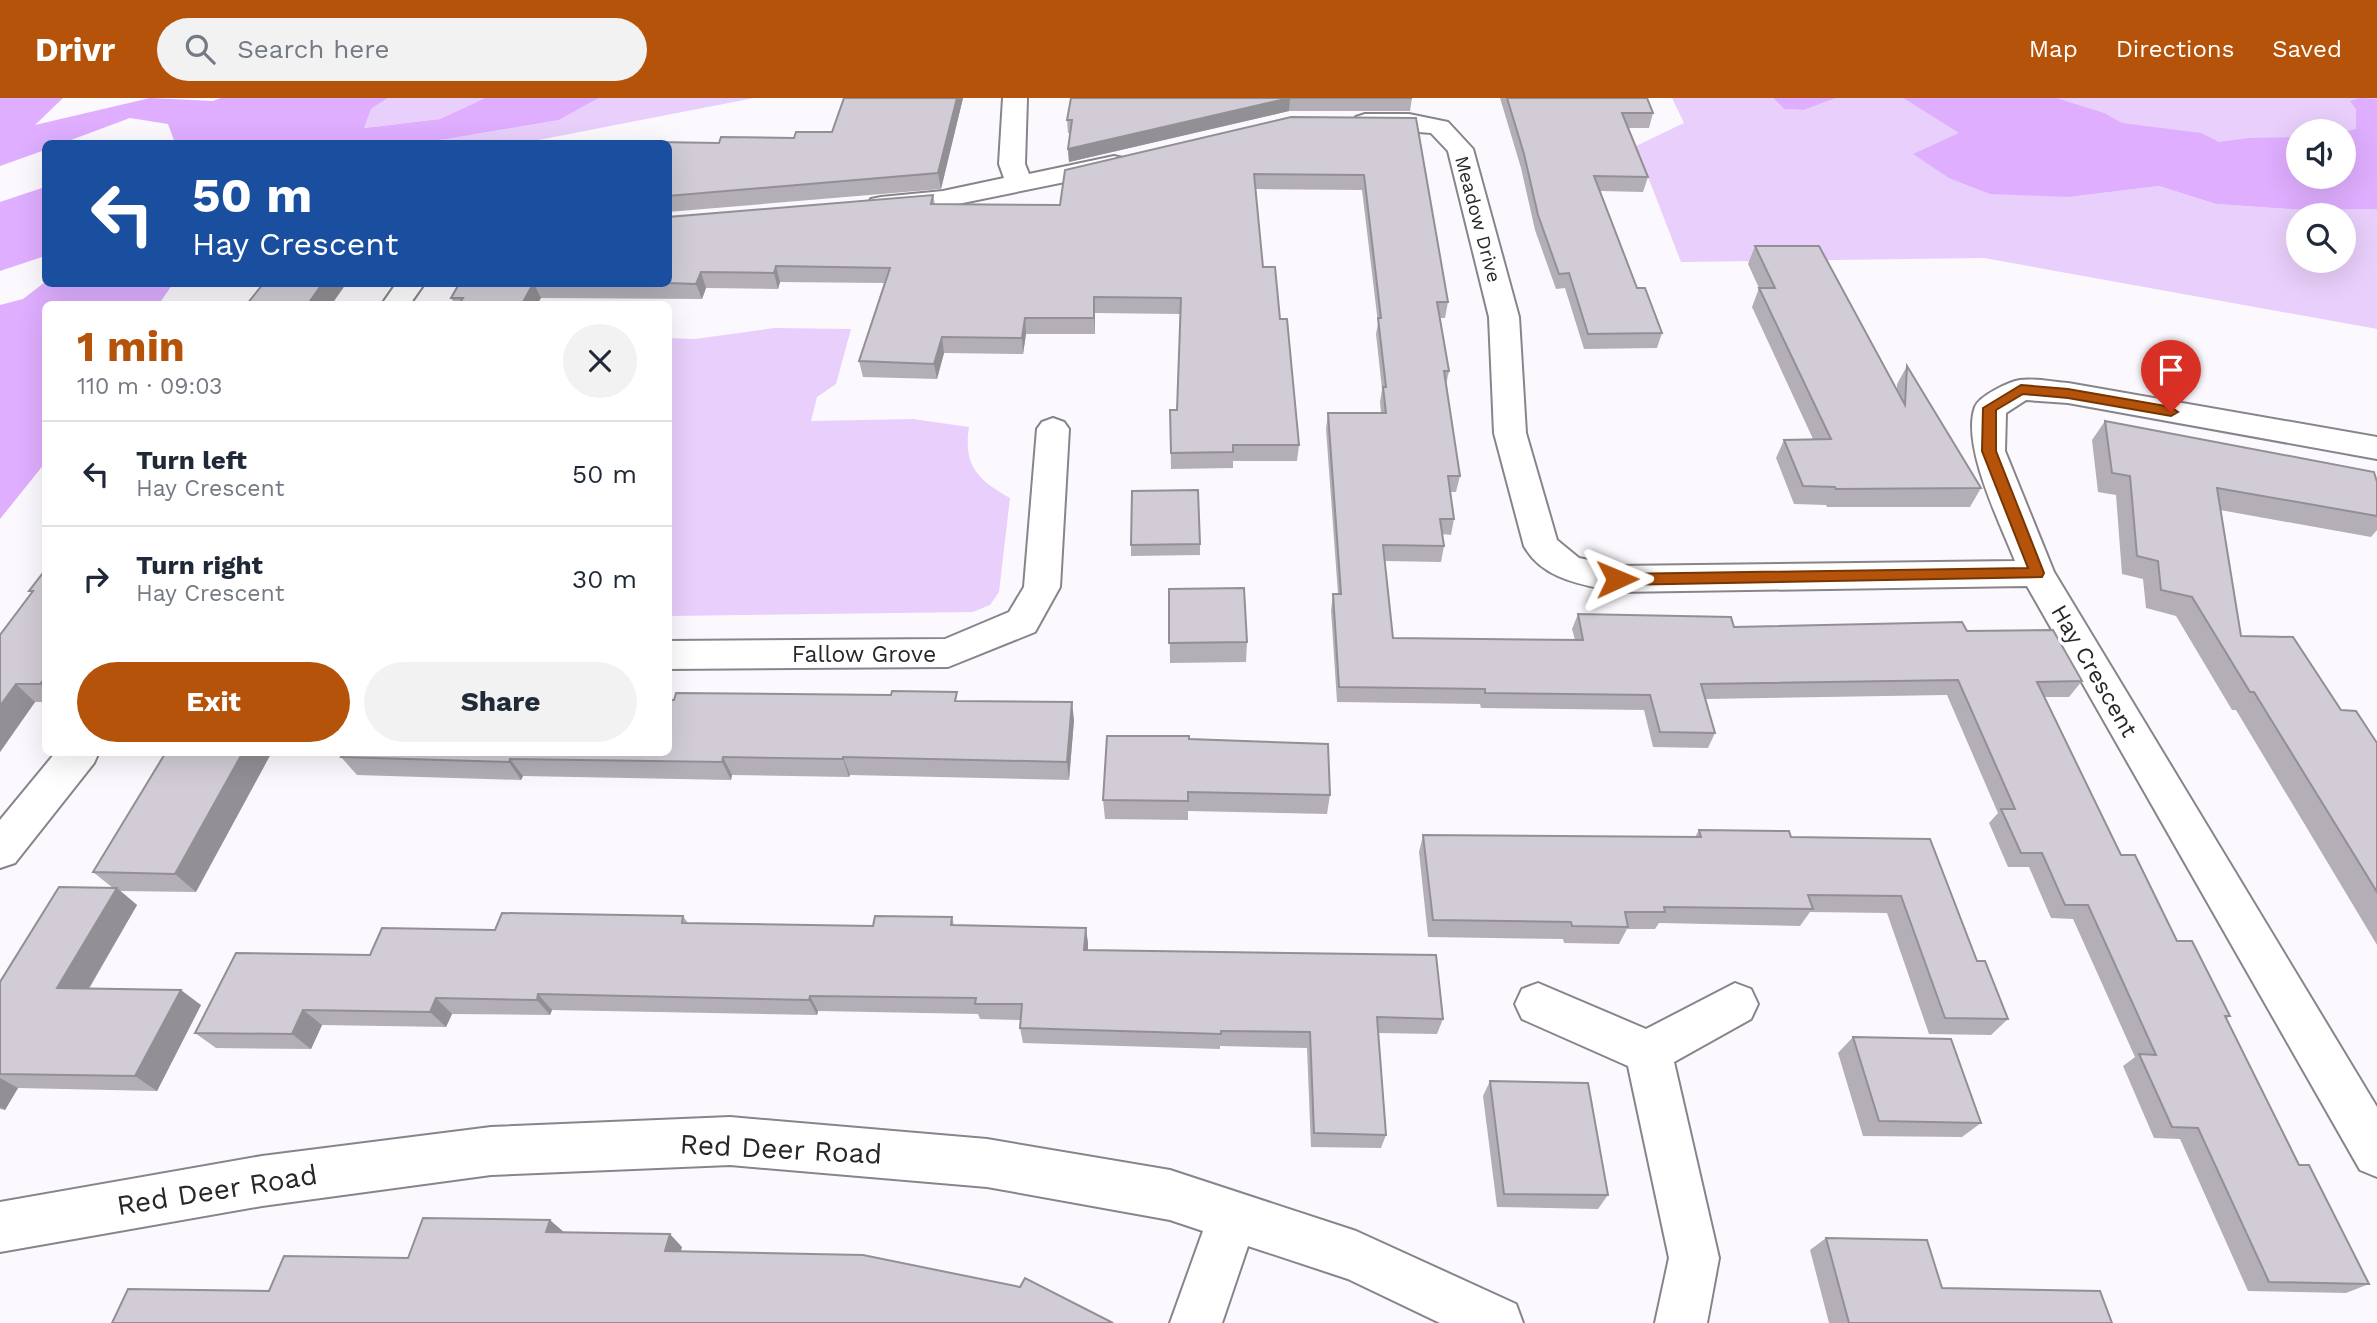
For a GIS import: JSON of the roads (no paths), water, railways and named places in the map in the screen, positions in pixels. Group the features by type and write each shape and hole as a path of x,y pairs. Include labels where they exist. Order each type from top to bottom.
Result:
{"street":[{"path":"1015,98 1012,163 1020,185"},
{"name":"Meadow Drive","path":"1343,122 1409,122 1439,127 1460,149 1504,317 1510,433 1541,546 1569,568 1617,579 2037,573"},
{"path":"847,208 943,199 1020,185 1140,157"},
{"name":"Hay Crescent","path":"2377,448 2068,393 2021,390 1990,408 1989,451 2037,573 2377,1153"},
{"name":"Fallow Grove","path":"672,655 948,653 1022,622 1042,587 1053,429"},
{"path":"0,850 76,756"},
{"path":"1538,1003 1648,1052"},
{"path":"1648,1052 1735,1004"},
{"path":"1648,1052 1694,1258 1681,1323"},
{"name":"Red Deer Road","path":"0,1227 262,1181 491,1150 730,1140 987,1163 1170,1195 1356,1256 1497,1323"},
{"path":"1196,1323 1233,1216"}]}
